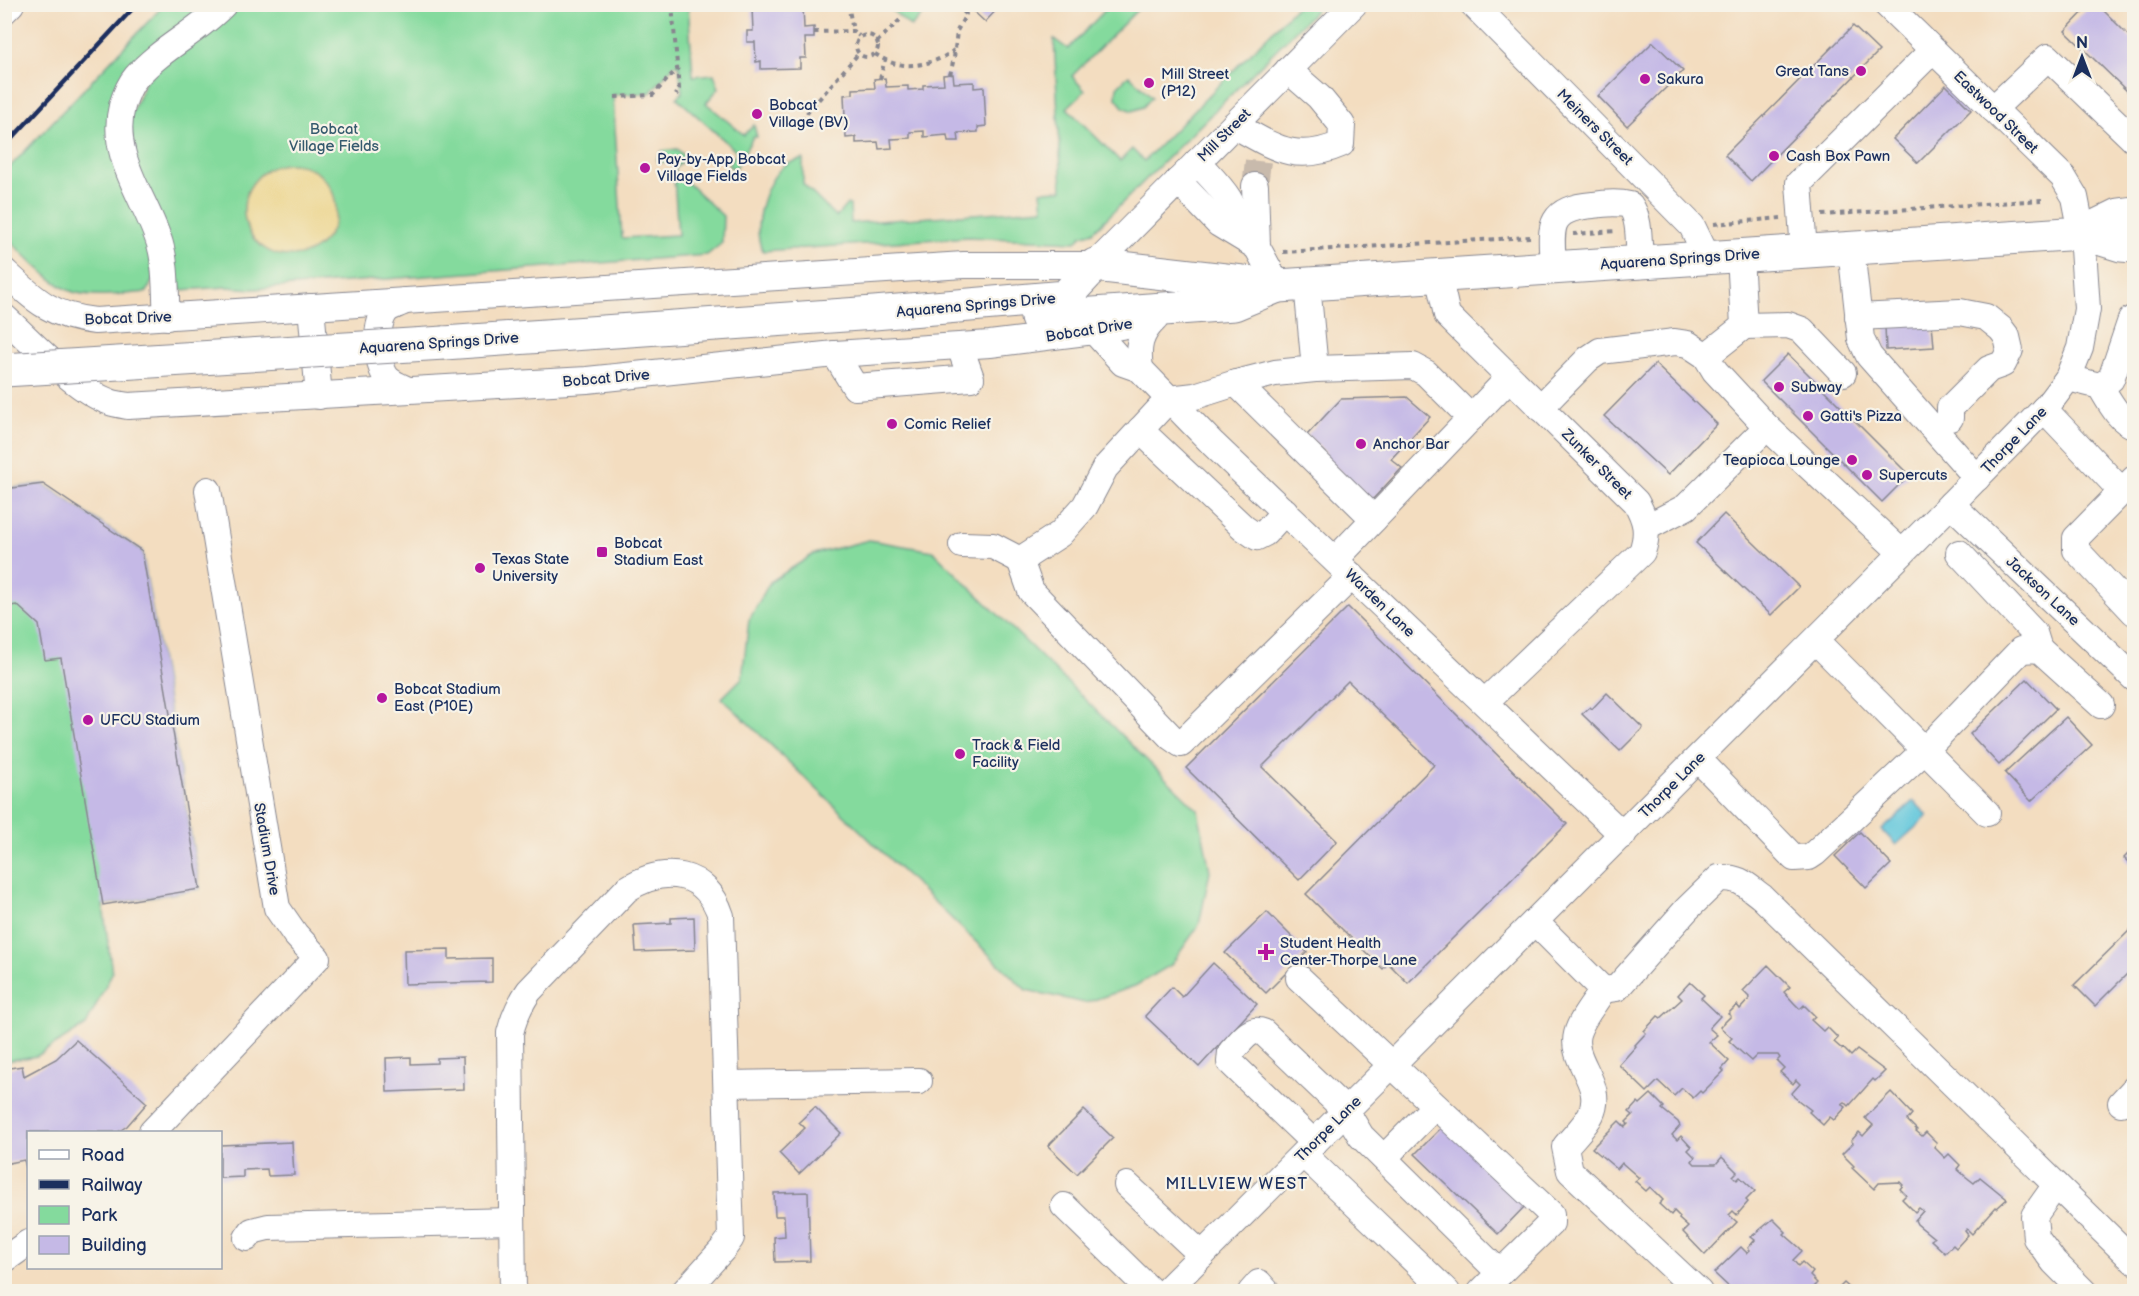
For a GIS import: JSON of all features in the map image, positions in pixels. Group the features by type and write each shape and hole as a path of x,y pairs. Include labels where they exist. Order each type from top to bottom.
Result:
{"main road":[{"name":"Aquarena Springs Drive","path":"2082,233 2119,215 2134,213"},
{"name":"Aquarena Springs Drive","path":"4,370 874,314 1065,297 1095,265 1293,285 1553,267 1639,246 1707,257 2082,233 2121,245 2134,246"},
{"name":"Aquarena Springs Drive","path":"874,314 955,323 1234,304 1293,285"}],"street":[{"path":"4,11 11,4"},
{"path":"167,317 161,247 123,157 120,141 120,114 134,79 224,4"},
{"name":"Mill Street","path":"1095,265 1354,4"},
{"name":"Meiners Street","path":"1473,4 1692,226 1707,257"},
{"name":"Eastwood Street","path":"1886,4 2063,177 2075,197 2082,233"},
{"path":"1804,251 1799,183 1932,51"},
{"path":"1993,109 2048,57 2134,140"},
{"path":"1234,125 1260,151 1276,148 1300,153 1321,153 1341,144 1342,125 1319,97 1288,70"},
{"path":"1197,162 1228,196 1252,245"},
{"path":"1630,205 1647,180"},
{"path":"1178,181 1220,224 1252,245 1293,285 1315,369"},
{"path":"1252,245 1255,186"},
{"path":"1553,267 1552,228 1559,215 1572,207 1615,203 1630,205"},
{"path":"1630,205 1637,218 1639,246"},
{"name":"Thorpe Lane","path":"1165,1292 1623,835 2044,409 2068,378 2080,348 2087,309 2082,233"},
{"path":"1851,249 1861,339 1869,356 1943,425 1977,478"},
{"path":"1740,256 1744,326"},
{"name":"Bobcat Drive","path":"4,271 44,305 59,314 74,319 95,321 964,265 1095,265"},
{"name":"Zunker Street","path":"1438,275 1447,315 1636,502 1647,527"},
{"path":"405,301 388,309 378,330 380,369 390,381 408,390"},
{"name":"Bobcat Drive","path":"4,317 74,380 109,402 128,406 154,406 587,380 836,354 960,347 1094,332 1234,304"},
{"path":"310,307 319,396"},
{"path":"1858,317 1960,312 1986,317 2001,329 2007,337 2010,350 2003,364 1989,369 1950,408 1943,425"},
{"path":"2100,386 2111,379 2131,320 2134,318"},
{"path":"1140,369 1138,347 1141,335 1145,328 1155,320"},
{"path":"1706,356 1744,326 1788,325 1802,330 1843,374"},
{"name":"Warden Lane","path":"1094,332 1123,363 1140,369 1285,512 1623,835"},
{"path":"1540,408 1588,359 1600,351 1675,342 1688,344 1706,356 1715,371 1767,427 1902,553"},
{"path":"1020,560 1060,534 1085,506 1105,468 1169,399 1195,396 1275,374 1315,369 1413,366 1426,373 1471,418"},
{"path":"962,545 993,546 1020,560 1031,591 1171,738 1180,744 1344,568 1374,519 1509,378"},
{"path":"2068,378 2100,386 2127,423 2134,425"},
{"path":"1236,383 1374,519"},
{"path":"2044,409 2118,489 2126,487"},
{"path":"1485,702 1642,552 1647,527 1686,507 1767,427"},
{"path":"1140,430 1244,528 1257,537 1265,533 1285,512"},
{"path":"2126,487 2076,538 2076,550 2134,612"},
{"name":"Stadium Drive","path":"153,1131 317,957 295,934 277,908 208,490"},
{"name":"Jackson Lane","path":"1951,504 2134,678"},
{"path":"1959,553 2034,633 2039,649 2101,705"},
{"path":"1816,641 1987,813"},
{"path":"1698,759 1794,858 1803,858 1815,852 1925,750 2021,651 2039,649"},
{"path":"513,1292 510,1033 514,1017 529,991 627,889 640,880 672,873 688,878 709,891 721,916 727,1084 731,1238 684,1292"},
{"path":"1603,990 1617,988 1687,909 1719,878 1742,881 1762,897 2134,1261"},
{"path":"1535,922 1603,990"},
{"path":"1299,978 1551,1214 1551,1223 1481,1292"},
{"path":"1603,990 1576,1035 1578,1052 1591,1079 1594,1103 1591,1115 1565,1147 1570,1171 1699,1292"},
{"path":"1447,1292 1308,1148 1230,1062 1231,1052 1251,1031 1263,1032 1346,1111 1361,1136 1500,1273"},
{"path":"727,1084 919,1081"},
{"path":"1384,1158 1435,1106"},
{"path":"1126,1185 1202,1255"},
{"path":"2056,1185 2034,1216 2036,1238 2054,1262 2084,1292"},
{"path":"1064,1206 1152,1292"},
{"path":"247,1238 252,1231 268,1227 512,1221"},
{"path":"4,1260 27,1244"},
{"path":"1251,1292 1259,1283 1267,1292"}],"path":[{"path":"672,4 679,89 676,95"},
{"path":"848,4 854,31 860,37"},
{"path":"950,75 957,31 966,14 956,4"},
{"path":"877,42 902,18"},
{"path":"814,32 854,31"},
{"path":"858,54 868,57 875,54 878,47 871,35 860,37"},
{"path":"858,54 855,47 860,37"},
{"path":"875,54 898,64 924,63 943,58 954,50"},
{"path":"795,127 858,54"},
{"path":"880,79 885,59"},
{"path":"615,97 653,95 677,68"},
{"path":"1692,226 2042,200"},
{"path":"1252,245 1552,235 1639,246"}],"green space":[{"name":"Bobcat Village Fields","path":"688,4 693,76 714,74 719,88 706,103 744,135 754,125 757,137 753,137 735,169 728,166 737,152 677,98 682,93 679,65 674,65 650,93 613,95 622,238 678,235 673,162 657,162 662,151 677,149 684,159 674,170 723,216 722,243 707,255 253,289 227,287 181,290 134,160 130,117 146,80 235,5"},
{"path":"164,5 212,5 121,81 150,246 153,279 147,292 101,295 73,292 47,276 5,236 4,173"},
{"path":"886,5 931,5 911,27"},
{"path":"1110,5 1142,5 1072,76 1085,91 1067,108 1120,161 1132,149 1144,161 1298,5 1321,5 1093,232 1081,236 1076,242 968,237 763,251 759,242 759,218 771,181 785,165 803,159 803,184 836,217 847,204 850,205 851,223 1043,209 1041,191 1062,190 1054,39 1068,49"},
{"path":"1129,75 1152,97 1143,107 1132,111 1123,107 1116,98 1117,87"},
{"name":"UFCU Stadium","path":"43,484 142,551 200,889 103,905 112,973 86,1025 37,1056 5,1061 4,489"},
{"name":"Track & Field Facility","path":"869,540 933,551 1198,810 1210,871 1199,925 1171,965 1135,986 1085,1003 1026,990 722,698 742,678 749,620 770,582 814,554"}],"sand":[{"path":"290,164 308,168 322,178 332,192 336,210 332,228 322,242 308,252 290,256 272,252 258,242 248,228 244,210 248,192 258,178 272,168"}],"water":[{"path":"1914,801 1928,816 1896,845 1882,830"}],"building":[{"path":"757,4 800,4 800,8 803,7 804,28 814,27 814,38 805,38 806,58 800,58 800,68 761,69 761,61 756,62 755,42 747,42 747,31 753,31 752,8 757,7"},
{"path":"966,4 1002,4 985,22"},
{"path":"2091,4 2097,4 2134,41 2134,94 2130,89 2127,91 2065,31"},
{"path":"1853,26 1879,51 1751,181 1725,155"},
{"name":"Sakura","path":"1653,42 1683,71 1627,126 1598,96"},
{"path":"953,74 954,83 974,82 974,88 984,87 986,126 978,127 978,132 958,133 959,141 948,141 947,135 924,137 924,131 910,132 910,138 891,139 892,148 879,149 878,142 856,143 856,137 846,138 844,95 853,94 853,89 875,88 874,79 885,78 886,87 908,86 908,90 923,89 923,85 944,84 943,75"},
{"path":"1946,85 1971,110 1918,163 1893,139"},
{"path":"1932,323 1934,347 1886,350 1885,326"},
{"path":"1788,354 1909,475 1882,502 1761,381"},
{"path":"1655,364 1717,424 1668,475 1604,416"},
{"name":"Anchor Bar","path":"1407,397 1430,417 1391,459 1402,468 1372,500 1324,457 1326,453 1307,435 1341,399"},
{"path":"43,484 142,551 200,889 103,905 61,658 45,660 39,625 17,605 4,607 4,489"},
{"path":"1724,514 1799,587 1771,615 1696,543"},
{"path":"1348,607 1567,824 1408,983 1388,963 1383,969 1306,894 1434,765 1348,681 1262,767 1337,841 1299,880 1186,768"},
{"path":"2027,679 2056,709 1999,765 1970,734"},
{"path":"1607,693 1643,728 1620,751 1582,714 1590,707 1592,709"},
{"path":"2066,717 2092,745 2031,801 2005,773"},
{"path":"1860,832 1891,864 1866,888 1835,856"},
{"path":"2134,848 2134,868 2124,858"},
{"name":"Student Health Center-Thorpe Lane","path":"1267,912 1307,952 1266,993 1225,953"},
{"path":"694,917 695,950 636,952 634,925 671,923 671,918"},
{"path":"2134,926 2134,967 2095,1006 2074,985"},
{"path":"449,949 449,959 492,958 492,982 405,984 404,950"},
{"path":"1213,963 1257,1004 1199,1067 1145,1016 1172,987 1182,997"},
{"path":"1768,965 1790,987 1784,992 1794,1003 1800,1009 1804,1005 1815,1016 1811,1020 1823,1031 1827,1027 1838,1038 1834,1042 1851,1056 1857,1050 1885,1071 1875,1081 1873,1079 1849,1106 1845,1102 1842,1104 1846,1107 1834,1120 1830,1117 1823,1125 1809,1112 1811,1110 1794,1097 1792,1093 1800,1084 1796,1080 1793,1084 1780,1072 1784,1068 1777,1061 1780,1058 1778,1055 1757,1055 1751,1061 1729,1041 1732,1038 1720,1027 1731,1016 1728,1014 1737,1005 1740,1009 1750,998 1743,991"},
{"path":"1690,982 1704,995 1701,998 1720,1016 1709,1028 1717,1035 1709,1042 1729,1061 1722,1069 1724,1071 1702,1093 1700,1091 1693,1098 1682,1088 1674,1096 1658,1081 1647,1092 1619,1065 1658,1016 1661,1018 1682,999 1678,995"},
{"path":"76,1040 147,1103 127,1126 120,1131 27,1131 27,1171 24,1160 4,1164 4,1069 22,1066 24,1076 56,1059"},
{"path":"411,1057 411,1064 437,1063 437,1058 463,1057 464,1089 387,1092 386,1058"},
{"path":"1891,1092 1912,1114 1907,1120 1916,1131 1922,1136 1926,1132 1937,1143 1934,1147 1945,1158 1949,1154 1960,1165 1957,1169 1974,1183 1980,1177 2007,1199 1996,1207 1972,1234 1967,1229 1965,1231 1968,1235 1956,1248 1953,1245 1945,1253 1931,1240 1934,1238 1917,1224 1915,1220 1923,1211 1919,1208 1915,1212 1902,1199 1906,1195 1900,1189 1903,1185 1900,1182 1879,1183 1874,1189 1852,1168 1854,1166 1842,1154 1853,1143 1851,1141 1859,1132 1863,1136 1873,1125 1865,1118"},
{"path":"1651,1094 1664,1107 1662,1109 1678,1122 1680,1126 1672,1135 1677,1140 1681,1136 1691,1147 1688,1150 1695,1157 1692,1161 1695,1164 1716,1164 1722,1157 1737,1172 1733,1176 1737,1180 1740,1177 1755,1191 1737,1215 1733,1211 1729,1215 1737,1222 1705,1255 1683,1232 1688,1227 1679,1219 1680,1217 1674,1211 1671,1215 1659,1204 1663,1200 1650,1187 1646,1191 1635,1181 1639,1178 1622,1163 1617,1169 1592,1148 1619,1121 1625,1127 1628,1124 1626,1122 1633,1115 1629,1112 1638,1102 1640,1104"},
{"path":"815,1107 841,1133 799,1174 779,1153 805,1128 799,1122"},
{"path":"1084,1110 1113,1138 1077,1174 1048,1146"},
{"path":"1445,1124 1527,1204 1498,1234 1415,1154"},
{"path":"292,1142 294,1175 268,1176 267,1169 243,1170 243,1177 222,1178 222,1145"},
{"path":"808,1192 810,1261 775,1262 774,1237 785,1236 784,1216 775,1216 774,1193"},
{"path":"1773,1219 1786,1232 1784,1234 1802,1251 1793,1260 1798,1266 1802,1262 1813,1272 1810,1276 1817,1283 1814,1286 1817,1289 1838,1289 1844,1283 1854,1292 1746,1292 1744,1289 1736,1292 1730,1288 1714,1273 1741,1247 1747,1253 1755,1240 1751,1237"}],"tunnel":[{"path":"1255,186 1258,161"}],"railway":[{"path":"4,147 137,4"}],"place":[{"name":"Great Tans","path":"1861,71"},
{"name":"Sakura","path":"1645,79"},
{"name":"Mill Street (P12)","path":"1149,83"},
{"name":"Bobcat Village (BV)","path":"757,114"},
{"name":"Cash Box Pawn","path":"1774,156"},
{"name":"Pay-by-App Bobcat Village Fields","path":"645,168"},
{"name":"Subway","path":"1779,387"},
{"name":"Gatti's Pizza","path":"1808,416"},
{"name":"Comic Relief","path":"892,424"},
{"name":"Anchor Bar","path":"1361,444"},
{"name":"Teapioca Lounge","path":"1852,460"},
{"name":"Supercuts","path":"1867,475"},
{"name":"Bobcat Stadium East","path":"602,552"},
{"name":"Texas State University","path":"480,568"},
{"name":"Bobcat Stadium East (P10E)","path":"382,698"},
{"name":"UFCU Stadium","path":"88,720"},
{"name":"Track & Field Facility","path":"960,754"},
{"name":"Student Health Center-Thorpe Lane","path":"1266,952"}],"district":[{"name":"MILLVIEW WEST","path":"1237,1183"}]}
